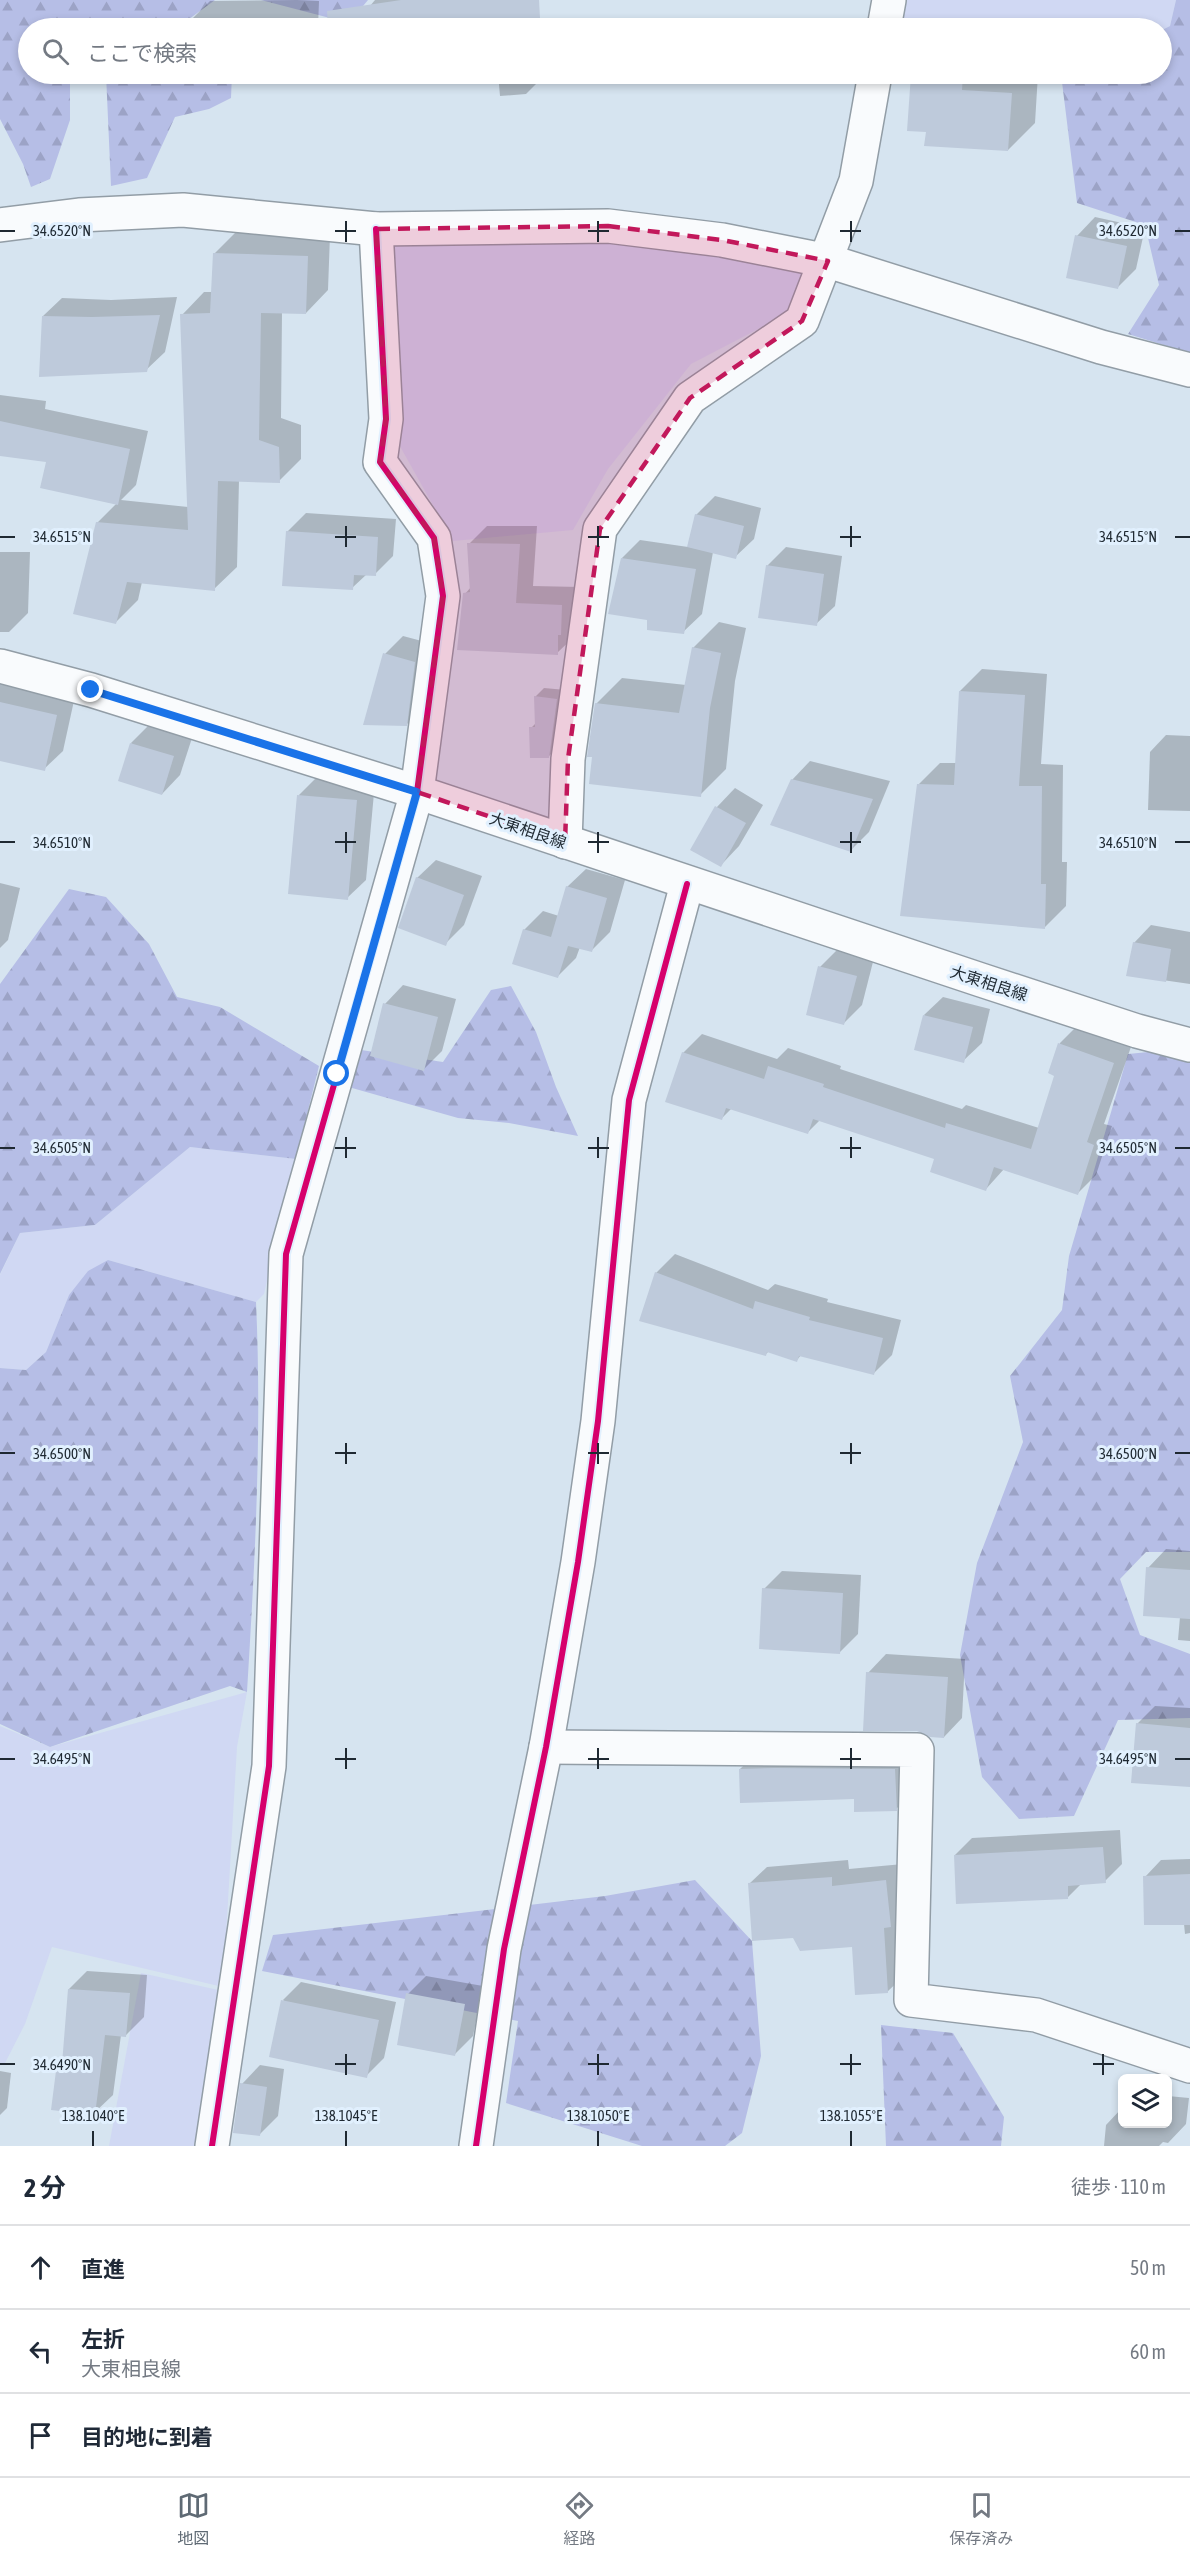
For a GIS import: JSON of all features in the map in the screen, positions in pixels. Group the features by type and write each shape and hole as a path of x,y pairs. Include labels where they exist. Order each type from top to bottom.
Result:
{"street":[{"path":"886,18 889,0"},
{"path":"565,842 568,759 600,529 690,398 802,321 828,261 856,181 874,84"},
{"path":"0,225 79,215 183,210 376,229 608,226 722,240 828,261 1101,347 1190,370"},
{"path":"212,2146 268,1766 286,1254 417,792 443,596 434,538 380,462 386,419 376,229"},
{"name":"大東相良線","path":"0,666 91,690 417,792 687,884 1137,1031 1190,1045"},
{"path":"476,2146 504,1949 546,1747 578,1562 598,1421 629,1100 687,884"},
{"path":"546,1747 917,1750 911,2000 1036,2015 1190,2066"}],"highlighted area":[{"path":"608,226 722,240 828,261 802,321 690,398 600,529 568,759 565,842 417,792 443,596 434,538 380,462 386,419 376,229"}],"shaded area":[{"path":"895,0 1176,0 1172,18 889,18"},
{"path":"376,229 604,234 802,269 799,293 781,317 691,364 608,469 573,530 453,541 392,432"},
{"path":"190,1147 296,1159 264,1294 256,1302 108,1260 69,1295 46,1352 26,1370 0,1368 0,1275 20,1233 95,1225"},
{"path":"247,1692 237,1747 223,1987 52,1947 25,2024 5,2063 0,2064 0,1726 50,1747"},
{"path":"141,1973 223,1991 201,2146 109,2146"}],"green space":[{"path":"0,0 215,0 190,18 18,18 18,84 70,84 70,120 50,179 31,187 23,164 0,119"},
{"path":"261,0 368,0 353,18 330,18"},
{"path":"1176,0 1190,0 1190,353 1128,334 1159,285 1145,225 1077,203 1062,84 1172,84 1172,18"},
{"path":"106,84 232,84 231,98 209,109 175,117 147,178 111,186"},
{"path":"69,889 106,897 149,944 177,997 220,1007 319,1066 296,1159 190,1147 95,1225 20,1233 0,1274 0,984"},
{"path":"511,986 536,1032 556,1087 578,1136 509,1123 458,1118 345,1086 361,1050 443,1062 491,990"},
{"path":"1179,1049 1190,1056 1190,1552 1146,1552 1120,1579 1140,1635 1190,1654 1190,1718 1118,1720 1074,1816 1019,1819 982,1777 960,1655 977,1563 1023,1442 1010,1376 1062,1310 1069,1256 1128,1054"},
{"path":"108,1260 256,1302 258,1449 247,1692 230,1686 50,1747 0,1724 0,1368 26,1370 46,1352 69,1295 88,1271"},
{"path":"695,1880 752,1941 761,2056 742,2133 725,2146 642,2146 506,2103 518,2021 262,1971 273,1935 605,1896"},
{"path":"881,2025 953,2033 1004,2117 1001,2146 886,2146"}],"building":[{"path":"401,0 539,0 540,18 327,18 327,11"},
{"path":"910,84 962,84 962,90 1012,93 1008,151 924,146 926,132 907,131"},
{"path":"1075,235 1127,246 1118,289 1066,278"},
{"path":"213,253 308,256 306,314 261,313 259,440 279,447 280,483 218,481 215,591 127,582 116,624 73,614 96,522 188,530 180,314 210,313"},
{"path":"160,315 147,372 39,377 42,316"},
{"path":"0,421 130,449 118,505 40,488 46,462 0,456"},
{"path":"695,514 744,526 736,559 687,547"},
{"path":"286,531 378,537 376,576 354,575 353,590 282,586"},
{"path":"467,543 520,544 516,603 562,605 558,655 457,650 463,593 470,592"},
{"path":"621,558 696,569 684,634 647,630 647,620 608,614"},
{"path":"766,565 824,574 817,626 758,618"},
{"path":"692,647 721,653 710,708 701,797 589,784 592,757 587,757 595,703 679,713"},
{"path":"383,653 415,662 407,726 363,725"},
{"path":"959,691 1025,695 1019,786 1042,786 1041,884 1046,884 1045,929 900,916 917,784 954,785"},
{"path":"534,696 557,699 549,758 530,758 529,727 535,727"},
{"path":"0,702 57,715 45,771 0,761"},
{"path":"130,743 174,756 162,795 118,781"},
{"path":"791,779 873,799 851,852 770,825"},
{"path":"297,795 357,800 348,900 288,894"},
{"path":"715,806 746,823 721,867 690,850"},
{"path":"416,877 464,895 446,946 398,928"},
{"path":"566,886 607,898 592,952 568,946 558,978 512,964 523,929 551,937"},
{"path":"1133,942 1171,949 1166,982 1126,976"},
{"path":"818,966 857,976 844,1025 806,1015"},
{"path":"383,1003 438,1017 424,1071 370,1056"},
{"path":"923,1015 973,1027 964,1063 914,1050"},
{"path":"1058,1043 1114,1063 1087,1142 1094,1145 1078,1195 994,1167 986,1191 930,1172 934,1159 813,1119 808,1134 726,1108 722,1120 665,1102 682,1052 764,1079 768,1066 945,1128 946,1123 1031,1149 1054,1076 1048,1073"},
{"path":"655,1272 753,1309 755,1301 810,1317 809,1320 883,1338 874,1375 799,1356 797,1362 767,1352 766,1356 639,1321"},
{"path":"1146,1567 1190,1570 1190,1619 1143,1616"},
{"path":"762,1588 843,1593 840,1654 759,1649"},
{"path":"866,1672 948,1677 944,1738 930,1737 917,1731 863,1731"},
{"path":"1136,1723 1190,1728 1190,1787 1131,1783"},
{"path":"739,1769 895,1769 897,1811 854,1812 854,1799 740,1803"},
{"path":"1103,1847 1106,1883 1068,1886 1068,1899 956,1904 954,1855"},
{"path":"1190,1874 1190,1925 1144,1925 1143,1876"},
{"path":"832,1877 832,1886 886,1880 891,1927 884,1928 888,1993 855,1995 852,1947 800,1951 793,1938 752,1941 748,1883"},
{"path":"68,1989 130,1993 126,2037 105,2035 95,2115 51,2110 57,2063 62,2064"},
{"path":"406,1993 465,2004 455,2056 397,2045"},
{"path":"281,2000 379,2020 367,2078 269,2057"},
{"path":"240,2083 267,2087 260,2136 233,2133"}],"cycle path":[{"path":"212,2146 269,1766 286,1254 417,792 443,596 434,538 380,462 386,419 376,229"},
{"path":"476,2146 504,1949 546,1747 578,1562 598,1421 629,1100 687,884"}],"route":[{"path":"91,690 417,792 337,1074"}]}
